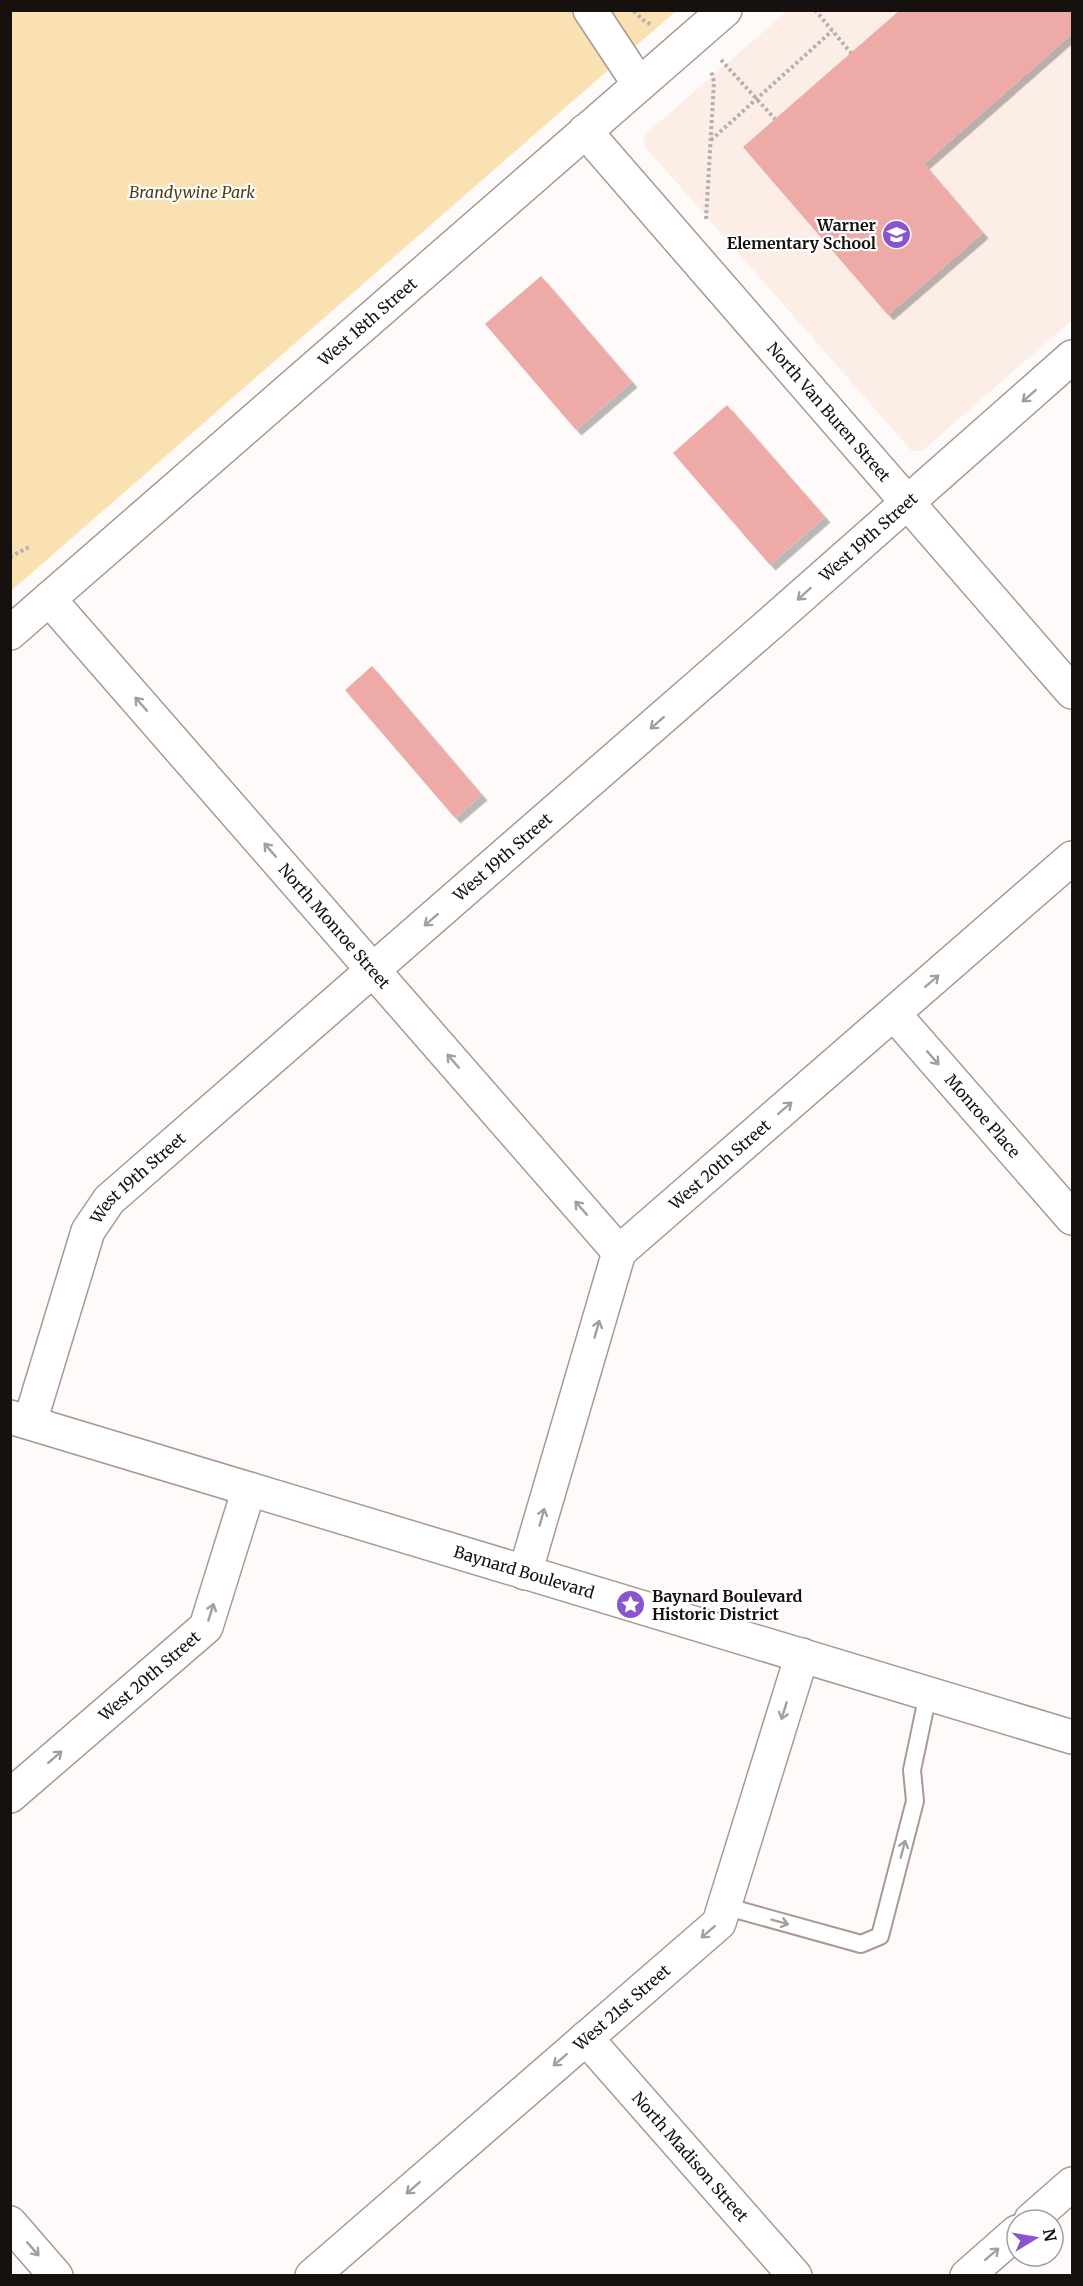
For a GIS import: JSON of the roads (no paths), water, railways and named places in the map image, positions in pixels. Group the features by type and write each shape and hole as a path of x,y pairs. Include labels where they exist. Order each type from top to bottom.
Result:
{"street":[{"path":"590,10 639,84"},
{"name":"West 18th Street","path":"10,633 725,10"},
{"name":"North Van Buren Street","path":"585,131 1072,692"},
{"name":"West 19th Street","path":"20,1420 88,1231 109,1200 1072,357"},
{"name":"North Monroe Street","path":"49,599 620,1252"},
{"name":"West 20th Street","path":"620,1252 1072,858"},
{"name":"Monroe Place","path":"894,1014 1072,1218"},
{"path":"525,1573 620,1252"},
{"name":"Baynard Boulevard","path":"20,1420 1072,1737"},
{"name":"West 20th Street","path":"10,1796 206,1627 249,1489"},
{"name":"West 21st Street","path":"312,2276 719,1923 802,1655"},
{"name":"North Madison Street","path":"586,2038 795,2276"},
{"path":"1044,2208 1072,2184"},
{"path":"10,2223 57,2276"},
{"path":"966,2276 1005,2242"}],"lane":[{"path":"724,1906 861,1944 880,1936 915,1801 912,1770 928,1694"}],"place":[{"name":"Warner Elementary School","path":"897,234"},
{"name":"Baynard Boulevard Historic District","path":"631,1605"}],"park label":[{"name":"Brandywine Park","path":"192,192"}]}
